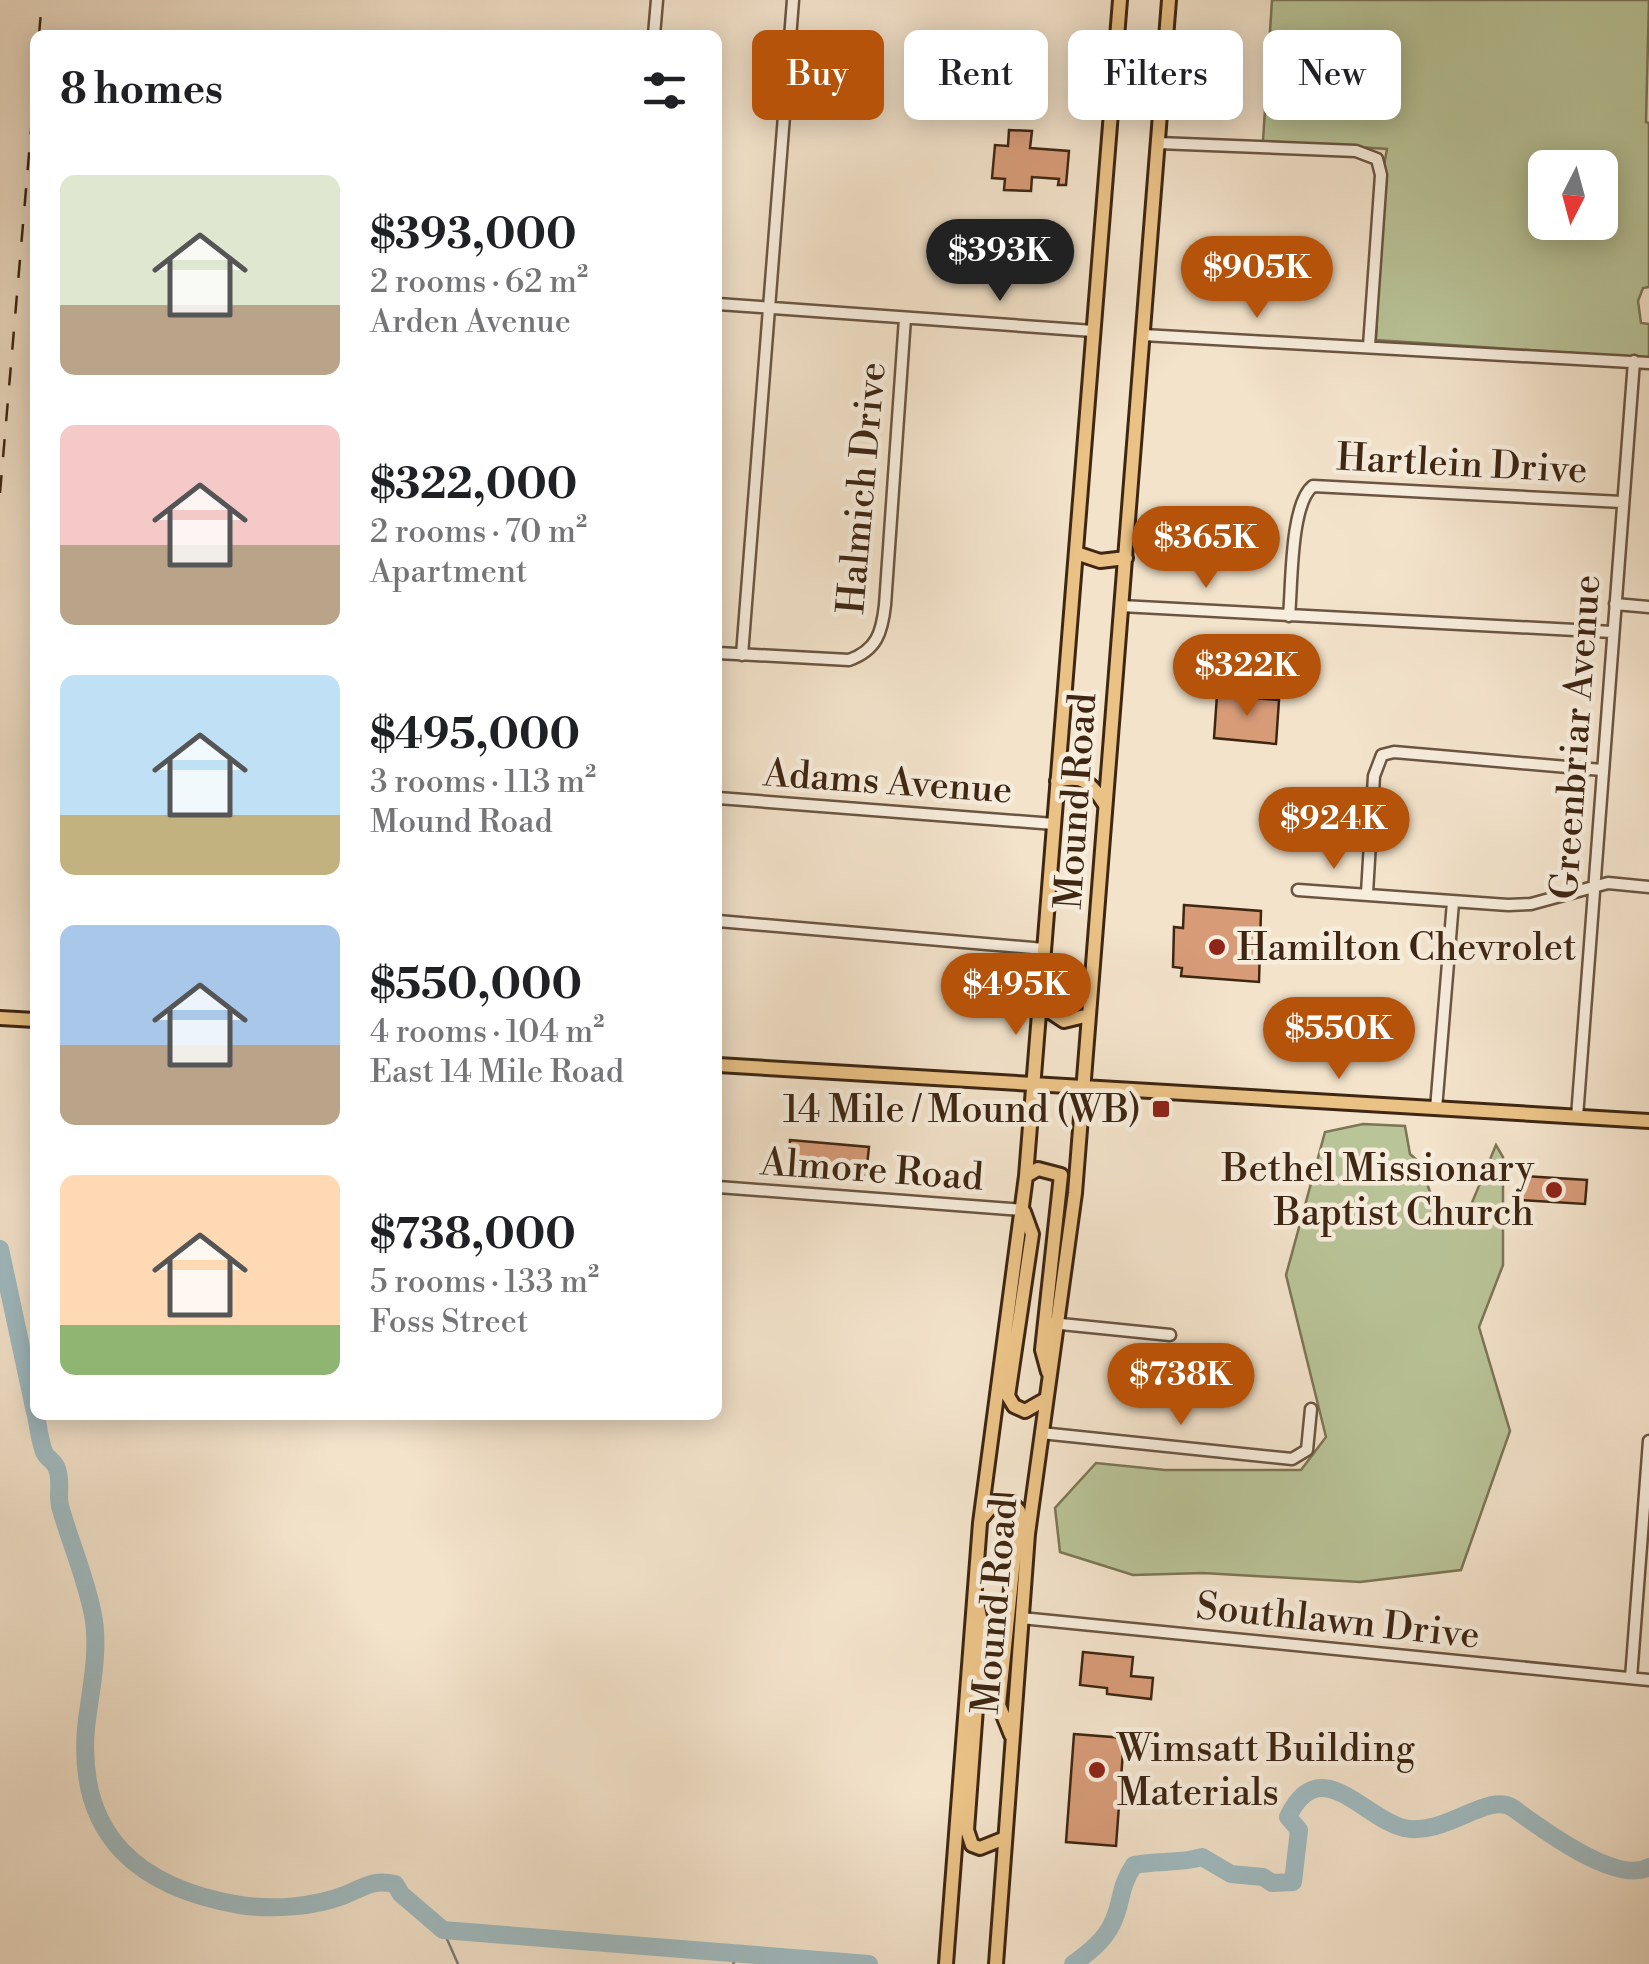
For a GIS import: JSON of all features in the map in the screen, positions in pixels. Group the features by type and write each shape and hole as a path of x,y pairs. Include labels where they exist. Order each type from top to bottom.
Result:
{"main road":[{"name":"Mound Road","path":"946,1964 980,1523 1023,1210 1034,1086 1120,0"},
{"name":"Mound Road","path":"996,1964 1021,1618 1050,1378 1052,1322 1073,1211 1169,0"},
{"path":"1076,553 1100,562 1126,558"},
{"path":"1057,781 1074,777 1086,780 1105,804"},
{"path":"1041,993 1057,1018 1071,1021 1088,1015"},
{"path":"0,1018 30,1020"},
{"path":"722,1065 1649,1120"},
{"path":"1026,1176 1038,1169 1061,1175 1052,1322"},
{"path":"1023,1210 1032,1234 1008,1396 1014,1406 1024,1410 1046,1399"},
{"path":"980,1523 996,1502 1012,1503 1019,1511 998,1705 1012,1737"},
{"path":"974,1590 982,1627 967,1830 972,1845 980,1848 1005,1838"}],"street":[{"path":"654,30 656,0"},
{"path":"742,655 793,0"},
{"path":"1158,143 1356,151 1377,159 1381,175 1369,346"},
{"path":"722,304 1093,331"},
{"name":"Halmich Drive","path":"722,653 850,660 866,653 879,637 885,605 905,318"},
{"path":"1143,336 1649,362"},
{"name":"Greenbriar Avenue","path":"1576,1116 1634,361"},
{"name":"Hartlein Drive","path":"1290,616 1300,510 1305,493 1313,486 1622,502"},
{"path":"1615,604 1649,607"},
{"path":"1121,606 1612,632"},
{"path":"1367,893 1374,776 1382,755 1394,752 1602,770"},
{"name":"Adams Avenue","path":"722,798 1054,824"},
{"path":"1298,890 1531,904 1608,883 1649,886"},
{"path":"1436,1108 1453,902"},
{"path":"722,922 1044,949"},
{"name":"Almore Road","path":"722,1188 1023,1210"},
{"path":"1052,1322 1170,1335"},
{"path":"1041,1432 1292,1459 1306,1450 1312,1409"},
{"path":"1632,1678 1649,1442"},
{"name":"Southlawn Drive","path":"1021,1618 1649,1680"}],"green space":[{"path":"1272,0 1649,0 1646,122 1649,287 1643,288 1638,301 1641,323 1649,324 1649,358 1376,340 1387,149 1263,141 1264,120 1401,120 1401,30 1270,30"},
{"path":"1363,1124 1405,1126 1410,1154 1420,1163 1430,1192 1446,1206 1471,1205 1496,1145 1503,1157 1503,1265 1479,1327 1510,1431 1461,1570 1360,1582 1203,1573 1133,1575 1060,1552 1055,1508 1096,1463 1165,1470 1301,1470 1326,1437 1286,1275 1325,1132"}],"building":[{"path":"1009,130 1032,131 1030,148 1069,151 1066,185 1058,185 1059,179 1032,177 1031,191 1004,190 1005,179 992,178 995,145 1008,146"},
{"path":"1217,695 1279,700 1276,744 1214,738"},
{"name":"Hamilton Chevrolet","path":"1184,905 1261,911 1259,982 1181,976 1182,968 1173,967 1174,927 1183,928"},
{"path":"790,1140 869,1147 866,1175 788,1169"},
{"name":"Bethel Missionary Baptist Church","path":"1523,1176 1587,1180 1585,1204 1521,1200"},
{"path":"1083,1652 1133,1657 1131,1676 1153,1678 1151,1699 1107,1694 1107,1688 1080,1685"},
{"name":"Wimsatt Building Materials","path":"1074,1734 1124,1738 1116,1846 1066,1842"}],"waterway":[{"path":"0,1249 30,1389"},
{"path":"37,1420 44,1452 58,1474 60,1506 93,1615 95,1657 86,1728 86,1766 92,1799 104,1827 122,1851 145,1870 204,1897 240,1905 307,1905 381,1882 395,1884 401,1894 443,1930 869,1964"},
{"path":"1073,1964 1109,1930 1134,1865 1202,1857 1231,1874 1263,1877 1272,1883 1293,1882 1299,1830 1288,1817 1301,1798 1314,1789 1343,1794 1404,1828 1435,1826 1503,1804 1599,1862 1635,1870 1649,1867"},
{"path":"443,1930 458,1964"},
{"path":"733,1964 738,1955"}],"railway":[{"path":"39,30 42,0"},
{"path":"0,493 30,142"}],"place":[{"name":"Hamilton Chevrolet","path":"1217,947"},
{"name":"14 Mile / Mound (WB)","path":"1161,1109"},
{"name":"Bethel Missionary Baptist Church","path":"1554,1190"},
{"name":"Wimsatt Building Materials","path":"1097,1770"}]}
